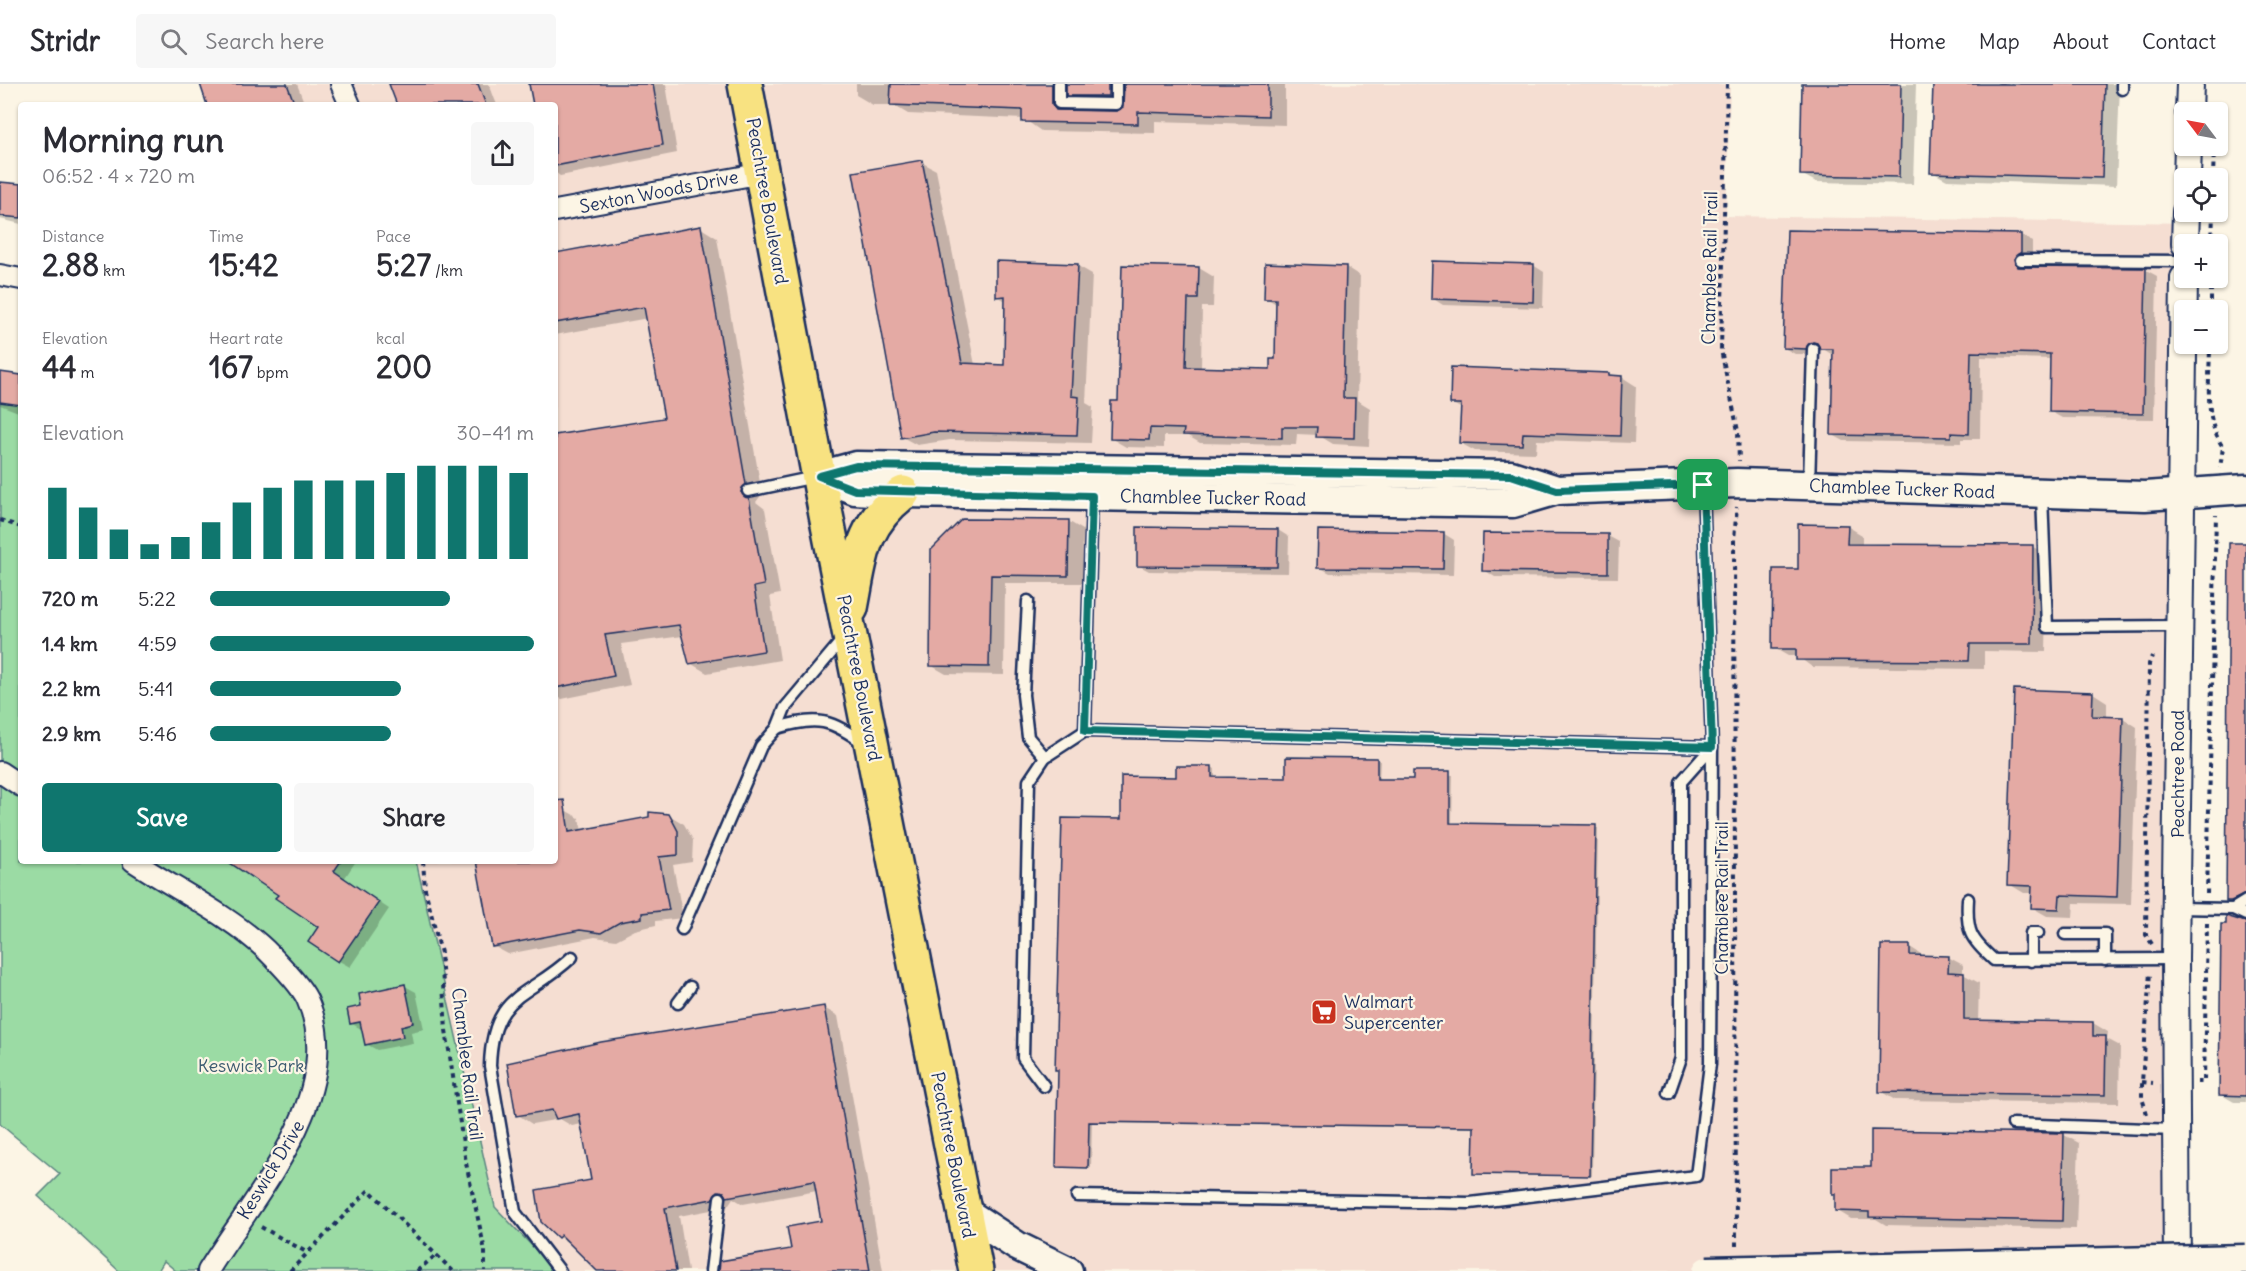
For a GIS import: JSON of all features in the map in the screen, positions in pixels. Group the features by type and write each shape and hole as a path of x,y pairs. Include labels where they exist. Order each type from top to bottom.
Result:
{"highway":[{"name":"Peachtree Boulevard","path":"745,84 819,476 976,1271"},
{"path":"849,628 869,528 887,506 903,493"}],"main road":[{"name":"Chamblee Tucker Road","path":"819,476 856,466 1511,475 1557,490"},
{"name":"Chamblee Tucker Road","path":"819,476 855,490 903,493 1513,503 1557,490 1737,483 2042,494 2180,495 2246,489"},
{"path":"964,1211 1017,1246 1068,1271"},
{"path":"1707,1271 2246,1259"}],"street":[{"path":"341,84 349,102"},
{"path":"2189,102 2190,84"},
{"name":"Sexton Woods Drive","path":"558,210 763,173"},
{"path":"0,275 18,278"},
{"name":"Peachtree Road","path":"2176,1271 2175,959 2184,288"},
{"path":"0,772 18,784"},
{"name":"Keswick Drive","path":"143,864 265,950 307,998 315,1030 317,1073 306,1111 278,1163 208,1271"}],"lane":[{"path":"1059,84 1059,103 1116,104 1116,84"},
{"path":"2021,260 2174,261"},
{"path":"1809,486 1813,349"},
{"path":"748,491 819,476"},
{"path":"1077,1196 1470,1203 1696,1176 1710,1064 1712,747 1703,485"},
{"path":"2042,494 2048,627 2179,626"},
{"path":"1085,731 1092,496"},
{"path":"1028,601 1023,695 1028,737 1045,757"},
{"path":"682,930 761,746 777,728 785,708 849,628"},
{"path":"777,728 797,721 819,719 847,732 873,750"},
{"path":"1044,1086 1023,1058 1029,781 1045,757 1085,731 1712,747"},
{"path":"1669,1093 1681,1058 1681,782 1712,747"},
{"path":"1968,899 1967,919 1975,944 1994,960 2175,959"},
{"path":"2233,909 2246,901"},
{"path":"2177,908 2233,909 2246,915"},
{"path":"2031,961 2031,933 2038,933"},
{"path":"2065,934 2105,934 2106,960"},
{"path":"560,1271 515,1212 490,1066 491,1042 500,1019 513,998 557,971 572,957"},
{"path":"678,1003 690,987"},
{"path":"2013,1124 2175,1130"},
{"path":"711,1271 720,1198"}],"path":[{"name":"Chamblee Rail Trail","path":"1727,84 1721,350 1738,430 1740,451"},
{"path":"2210,354 2209,402 2216,437 2223,447"},
{"path":"0,520 18,526"},
{"name":"Chamblee Rail Trail","path":"1736,1247 1734,539 1737,526"},
{"path":"2206,893 2216,542"},
{"path":"2152,656 2149,664 2146,934 2152,943"},
{"name":"Chamblee Rail Trail","path":"423,864 425,889 441,953 446,1030 466,1163 485,1251 485,1271"},
{"path":"2204,1082 2207,925"},
{"path":"2142,1082 2149,984"},
{"path":"290,1271 369,1190 453,1271"},
{"path":"259,1226 308,1253"},
{"path":"417,1271 436,1254"}],"shaded area":[{"path":"223,84 1730,84 1726,216 2192,223 2188,234 2174,234 2174,288 2185,288 2187,300 2174,300 2174,354 2193,354 2194,475 2184,1254 2246,1271 496,1271 462,1065 417,864 558,864 558,102 229,102"}],"green space":[{"name":"Keswick Park","path":"0,378 18,381 18,864 417,864 495,1207 556,1271 176,1271 164,1261 158,1271 119,1271 38,1196 60,1174 0,1124"}],"building":[{"path":"200,84 287,84 294,102 206,102"},
{"path":"389,84 478,84 485,102 396,102"},
{"path":"529,84 653,84 663,145 558,165 558,102 532,102"},
{"path":"891,84 1052,84 1052,104 1056,110 1116,111 1123,107 1124,84 1268,84 1268,116 1138,112 1138,124 1022,122 1022,110 890,105"},
{"path":"1066,84 1108,84 1108,96 1066,96"},
{"path":"1802,84 1901,84 1899,177 1800,175"},
{"path":"1933,84 2105,84 2102,178 1930,173"},
{"path":"922,160 962,363 1004,365 1005,296 996,297 996,261 1078,264 1071,396 1079,397 1077,435 934,432 901,438 853,172"},
{"path":"0,182 18,184 18,218 0,216"},
{"path":"701,226 746,484 741,492 749,498 764,585 754,587 764,651 689,664 679,625 605,635 614,676 558,687 558,435 664,418 644,307 558,322 558,252"},
{"path":"1787,230 2021,234 2021,252 2014,259 2018,267 2146,268 2143,414 2049,412 2050,354 1971,352 1969,434 1951,433 1951,437 1831,435 1833,349 1820,349 1817,343 1813,342 1806,349 1783,348"},
{"path":"1432,261 1534,264 1533,302 1431,299"},
{"path":"1265,263 1346,266 1343,398 1355,398 1354,438 1316,437 1317,427 1282,427 1282,438 1183,435 1184,429 1150,428 1149,440 1110,439 1111,401 1118,401 1122,265 1199,267 1198,299 1188,299 1186,367 1270,369 1270,359 1275,359 1276,299 1264,299"},
{"path":"1451,367 1609,373 1609,375 1622,376 1620,436 1523,433 1522,445 1459,443 1461,404 1450,404"},
{"path":"0,372 18,375 18,405 0,402"},
{"path":"962,519 1069,520 1068,576 991,575 989,667 930,666 931,550"},
{"path":"1798,524 1848,525 1847,544 2033,545 2032,644 1970,644 1969,661 1796,660 1796,649 1772,649 1773,569 1798,569"},
{"path":"1137,527 1278,529 1277,567 1137,566"},
{"path":"1318,530 1444,532 1443,569 1317,568"},
{"path":"1483,533 1608,534 1608,573 1482,571"},
{"path":"2229,543 2246,543 2246,894 2226,901"},
{"path":"2014,689 2093,692 2092,716 2123,717 2117,897 2060,895 2059,909 2031,908 2032,886 2007,885"},
{"name":"Walmart Supercenter","path":"1286,757 1377,758 1377,779 1413,779 1413,771 1450,771 1450,823 1596,825 1590,1176 1473,1174 1474,1127 1089,1122 1088,1168 1056,1167 1058,1070 1055,1070 1062,818 1121,819 1121,776 1176,777 1176,766 1212,766 1212,777 1286,778"},
{"path":"564,800 569,832 649,817 649,812 669,814 678,831 678,855 659,857 669,910 642,913 642,918 620,922 601,933 580,930 492,947 477,864 558,864 558,801"},
{"path":"232,864 339,864 334,871 379,902 338,962 308,942 318,927 275,898 278,895"},
{"path":"2226,916 2246,922 2246,1096 2219,1095 2221,924 2226,924"},
{"path":"1881,945 1910,945 1910,955 1949,956 1948,972 1964,973 1964,1020 2093,1022 2093,1036 2106,1036 2105,1095 1879,1092"},
{"path":"405,984 413,1023 401,1026 403,1037 365,1045 360,1022 350,1024 347,1009 361,1006 359,994"},
{"path":"824,1006 870,1271 719,1271 720,1261 791,1249 787,1227 821,1221 814,1181 727,1197 724,1192 718,1191 712,1199 665,1208 676,1271 597,1271 561,1235 558,1238 541,1222 536,1190 591,1180 579,1114 556,1119 552,1110 516,1116 507,1063 601,1042"},
{"path":"1871,1130 2064,1133 2062,1221 1869,1217 1869,1212 1835,1211 1835,1194 1832,1194 1832,1167 1871,1167"}],"place":[{"name":"Walmart Supercenter","path":"1324,1012"}],"route":[{"path":"856,466 1058,468 1511,475 1557,490 1703,485 1712,747 1667,747 1085,731 1092,496 855,490 819,476 856,466"}]}
